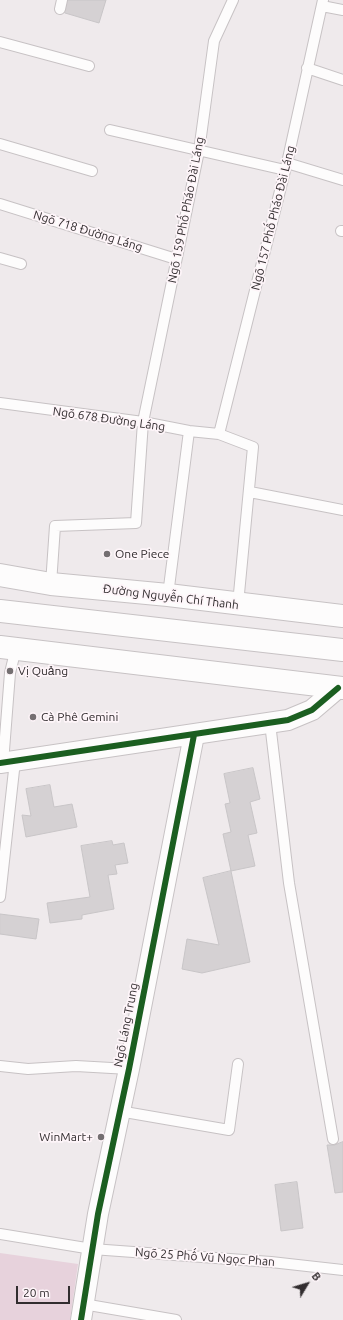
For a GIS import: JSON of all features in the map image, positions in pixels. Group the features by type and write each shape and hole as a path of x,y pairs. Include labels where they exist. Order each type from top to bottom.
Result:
{"main road":[{"name":"Đường Nguyễn Chí Thanh","path":"10,576 51,584 168,595 343,616"},
{"path":"0,589 10,576"},
{"path":"0,611 343,650"},
{"path":"5,643 340,688"}],"street":[{"path":"6,762 288,720 312,710 340,688"},
{"name":"Ngõ Láng Trung","path":"82,1312 92,1249 194,735"}],"lane":[{"name":"Ngõ 159 Phố Pháo Đài Láng","path":"51,584 55,526 136,523 143,422 199,150 214,41 233,0"},
{"path":"322,3 343,10"},
{"name":"Ngõ 157 Phố Pháo Đài Láng","path":"219,434 286,167 322,3"},
{"path":"0,42 89,66"},
{"path":"307,68 343,80"},
{"path":"110,130 343,180"},
{"path":"0,144 92,171"},
{"name":"Ngõ 718 Đường Láng","path":"0,204 176,259"},
{"path":"0,258 21,264"},
{"name":"Ngõ 678 Đường Láng","path":"0,404 143,422 189,431 219,434 253,447 250,492"},
{"path":"168,595 189,431"},
{"path":"238,604 250,492 343,510"},
{"path":"0,897 10,672 5,643"},
{"path":"270,723 289,883 333,1139"},
{"path":"119,1111 229,1130 238,1064"},
{"path":"0,1066 28,1069 76,1066 128,1069"},
{"name":"Ngõ 25 Phố Vũ Ngọc Phan","path":"0,1234 92,1249 271,1262 343,1270"},
{"path":"82,1312 176,1320"}],"shaded area":[{"path":"0,1253 78,1264 70,1320 0,1320"}],"building":[{"path":"68,0 106,0 99,23 65,13"},
{"path":"253,768 260,799 250,802 257,833 248,835 255,866 231,871 223,834 231,832 225,804 230,803 224,774"},
{"path":"50,785 54,807 72,804 77,827 26,837 22,815 31,816 26,789"},
{"path":"112,841 113,845 124,843 128,863 115,865 117,874 108,875 114,909 82,915 82,919 50,923 47,903 90,897 81,846"},
{"path":"231,871 250,962 202,973 182,969 187,939 219,945 203,878"},
{"path":"0,914 39,919 36,939 0,934"},
{"path":"343,1142 343,1192 335,1193 327,1145 334,1145"},
{"path":"297,1182 303,1228 281,1231 275,1185"}],"cycle path":[{"path":"0,763 288,720 312,710 338,688"},
{"path":"81,1320 98,1214 129,1069 194,735"}],"place":[{"name":"One Piece","path":"107,554"},
{"name":"Vị Quảng","path":"10,671"},
{"name":"Cà Phê Gemini","path":"33,717"},
{"name":"WinMart+","path":"101,1137"}]}
